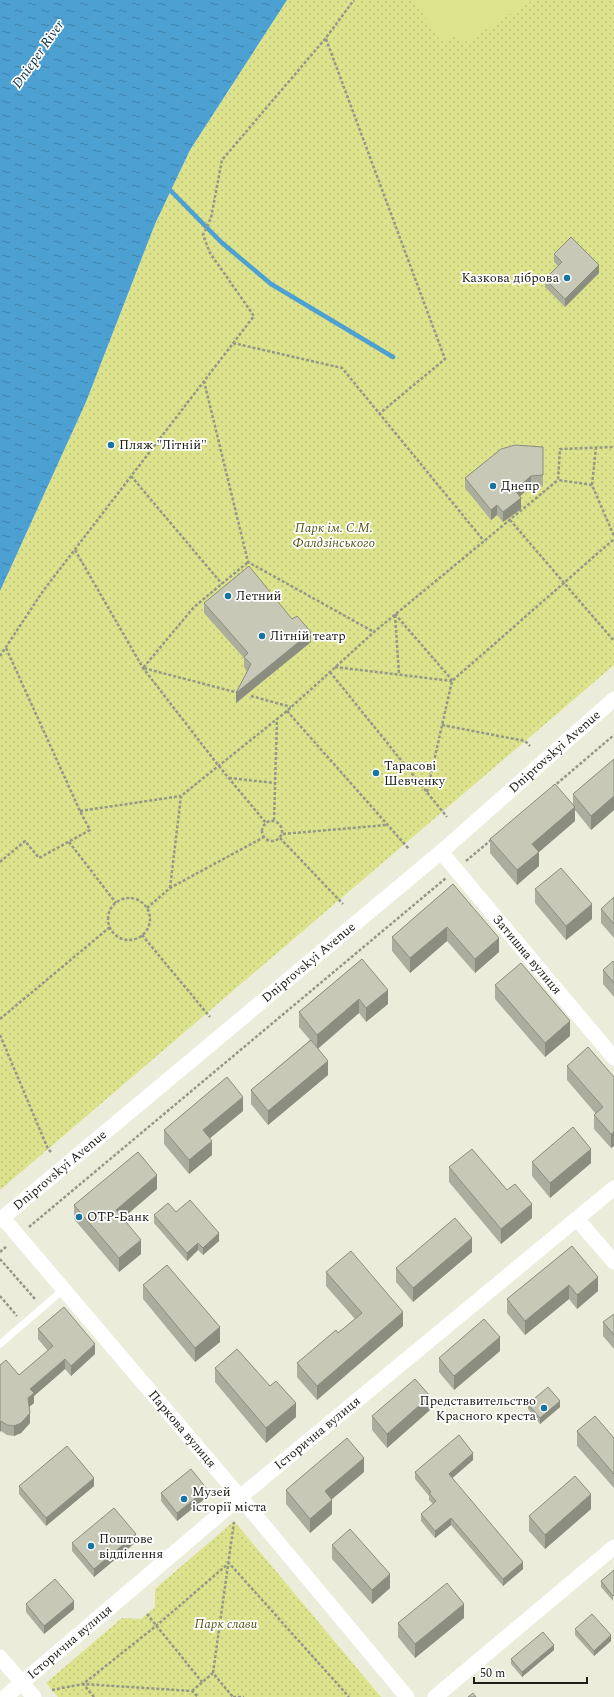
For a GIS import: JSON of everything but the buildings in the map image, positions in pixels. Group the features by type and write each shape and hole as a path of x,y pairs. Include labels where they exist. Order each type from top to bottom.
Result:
{"street":[{"name":"Dniprovskyi Avenue","path":"2,1219 441,852 614,699"},
{"name":"Затишна вулиця","path":"441,852 614,1058"},
{"name":"Історична вулиця","path":"5,1697 240,1497 614,1188"},
{"name":"Паркова вулиця","path":"2,1219 19,1236 240,1497 406,1697"},
{"path":"577,1219 614,1262"},
{"path":"435,1697 614,1547"},
{"path":"0,1657 34,1697"}],"lane":[{"path":"0,1344 64,1289"}],"path":[{"path":"0,656 43,591 254,316 210,253 203,235 211,218 222,160 326,39 354,0"},
{"path":"326,39 444,360 379,414"},
{"path":"233,343 342,368 484,541"},
{"path":"204,381 248,562 374,632"},
{"path":"596,447 592,485 614,536"},
{"path":"80,811 181,796 292,707 395,614 558,480 560,449 614,447"},
{"path":"131,476 222,584"},
{"path":"558,480 592,485"},
{"path":"510,520 614,641"},
{"path":"427,792 452,681 614,539"},
{"path":"75,550 143,668 218,765 266,823"},
{"path":"143,668 194,608 248,562"},
{"path":"395,614 400,674"},
{"path":"395,614 452,681"},
{"path":"0,862 25,841 39,858 90,830 6,648"},
{"path":"335,667 452,681"},
{"path":"143,668 244,694"},
{"path":"330,672 447,816"},
{"path":"251,696 292,707"},
{"path":"287,711 409,849"},
{"path":"274,820 277,719"},
{"path":"442,726 526,741 530,746"},
{"path":"550,790 614,735"},
{"path":"229,778 275,783"},
{"path":"170,888 181,796"},
{"path":"274,820 280,824 283,834 280,838 271,841 264,837 262,828 266,823 274,820"},
{"path":"283,834 387,825"},
{"path":"0,1252 497,835"},
{"path":"147,908 170,888 264,837"},
{"path":"280,838 343,904"},
{"path":"69,842 116,903"},
{"path":"135,899 147,908 150,918 150,925 142,935 136,938 124,939 114,932 110,927 109,914 116,903 122,900 135,899"},
{"path":"0,1019 110,927"},
{"path":"142,935 210,1017"},
{"path":"0,1034 48,1149 51,1152"},
{"path":"0,1259 36,1300 31,1304"},
{"path":"0,1296 17,1316"},
{"path":"11,1321 22,1312"},
{"path":"192,1691 213,1673 234,1521"},
{"path":"83,1684 156,1626 229,1563"},
{"path":"229,1563 349,1697"},
{"path":"147,1614 202,1682"},
{"path":"213,1673 233,1697 244,1697"},
{"path":"83,1684 94,1697"},
{"path":"52,1690 83,1684 192,1691 198,1697"}],"green space":[{"name":"Парк ім. С.М. Фалдзінського","path":"287,0 614,0 614,665 0,1190 0,591 86,402 155,224 190,150"},
{"path":"414,0 533,0 462,44 455,33 441,42"},
{"name":"Парк слави","path":"234,1521 381,1697 58,1697 46,1683 122,1618 141,1619 155,1607 155,1589"}],"water":[{"name":"Dnieper River","path":"0,0 287,0 190,150 155,224 86,402 0,591"}],"waterway":[{"path":"171,191 221,242 271,284 393,357"}],"place":[{"name":"Казкова дiброва","path":"567,278"},
{"name":"Пляж \"Літній\"","path":"111,445"},
{"name":"Днепр","path":"493,486"},
{"name":"Летний","path":"228,596"},
{"name":"Літній театр","path":"262,636"},
{"name":"Тарасові Шевченку","path":"376,773"},
{"name":"ОТР-Банк","path":"79,1217"},
{"name":"Представительство Красного креста","path":"544,1408"},
{"name":"Музей історії міста","path":"184,1499"},
{"name":"Поштове відділення","path":"91,1546"}]}
